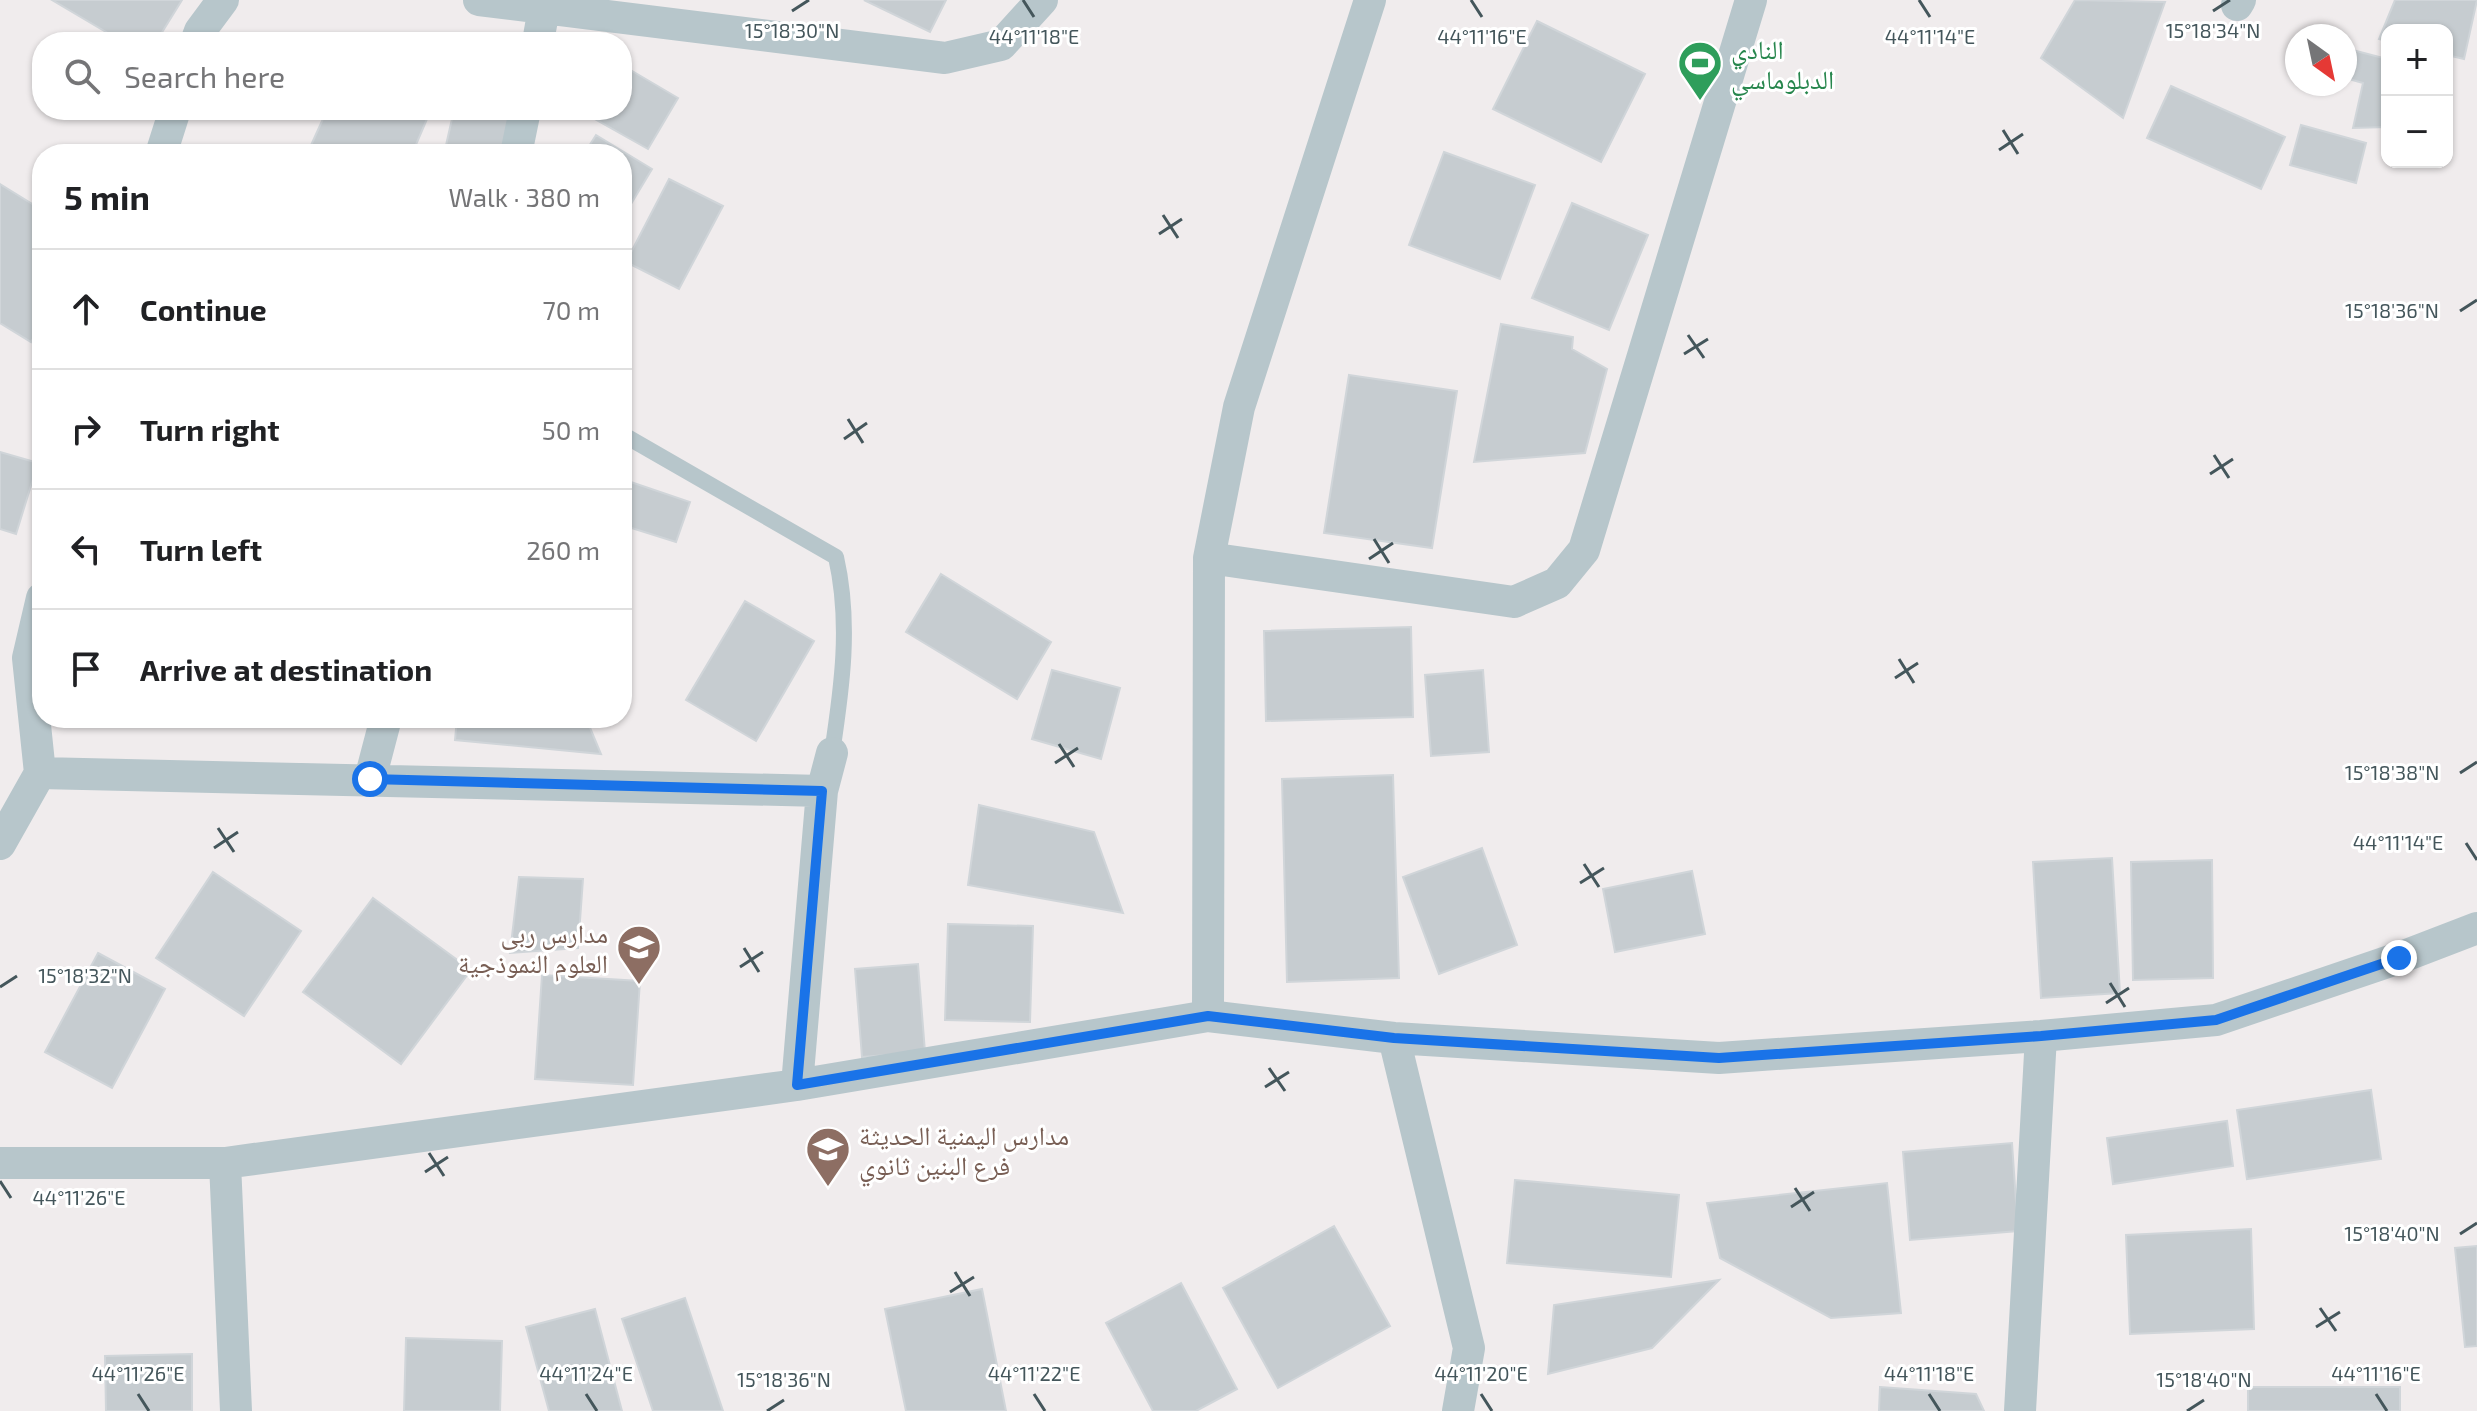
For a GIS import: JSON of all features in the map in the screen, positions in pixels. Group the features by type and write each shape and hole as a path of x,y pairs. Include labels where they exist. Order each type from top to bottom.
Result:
{"street":[{"path":"200,32 223,0"},
{"path":"479,0 945,58 1001,45 1042,0"},
{"path":"1208,1016 1209,558 1239,407 1370,0"},
{"path":"1209,558 1514,602 1557,583 1584,550 1751,0"},
{"path":"526,4 535,32"},
{"path":"164,144 172,120"},
{"path":"518,144 523,120"},
{"path":"32,641 28,658 32,696"},
{"path":"0,844 40,773 35,728"},
{"path":"370,779 383,728"},
{"path":"797,1085 822,791 832,753"},
{"path":"40,773 822,791"},
{"path":"0,1163 225,1163 797,1085 1208,1016 1394,1038 1719,1058 2041,1036 2216,1020 2477,928"},
{"path":"2020,1411 2041,1036"},
{"path":"1394,1038 1469,1348 1458,1411"},
{"path":"225,1163 236,1411"}],"lane":[{"path":"632,440 836,557 843,588 845,666 832,753"}],"building":[{"path":"52,0 182,0 162,32 106,32"},
{"path":"864,0 946,0 930,32"},
{"path":"2075,0 2165,2 2123,118 2041,58"},
{"path":"2395,0 2477,0 2464,59 2453,56 2453,24 2385,24"},
{"path":"1537,21 1645,74 1601,162 1493,109"},
{"path":"2357,51 2381,57 2381,127 2353,128 2363,83 2357,81"},
{"path":"632,71 678,98 648,149 597,120 632,120"},
{"path":"2171,86 2285,137 2261,189 2147,138"},
{"path":"322,120 427,120 416,144 312,144"},
{"path":"452,120 509,120 503,144 446,144"},
{"path":"2301,125 2366,143 2356,183 2290,165"},
{"path":"596,135 611,144 590,144"},
{"path":"1444,152 1535,185 1500,279 1409,245"},
{"path":"632,157 652,169 632,202"},
{"path":"669,179 723,206 679,289 632,265 632,250"},
{"path":"0,184 32,204 32,340 0,323"},
{"path":"1572,203 1648,235 1609,330 1532,298"},
{"path":"1501,324 1573,337 1572,349 1607,369 1585,453 1474,462"},
{"path":"1349,375 1457,391 1432,548 1324,533"},
{"path":"0,452 32,461 32,482 16,534 0,529"},
{"path":"632,482 690,502 676,542 632,528"},
{"path":"941,574 1051,642 1017,699 906,632"},
{"path":"745,601 814,641 756,741 686,700"},
{"path":"1411,627 1413,717 1266,721 1264,631"},
{"path":"1052,670 1120,688 1101,759 1032,739"},
{"path":"1483,670 1489,752 1431,756 1425,675"},
{"path":"456,728 590,728 601,754 455,740"},
{"path":"1393,775 1399,978 1287,982 1282,779"},
{"path":"979,805 1094,832 1123,913 968,885"},
{"path":"1482,848 1517,945 1439,974 1403,877"},
{"path":"2112,858 2120,993 2041,998 2033,862"},
{"path":"2212,860 2213,978 2133,980 2131,862"},
{"path":"1692,871 1705,934 1615,952 1603,889"},
{"path":"213,872 301,931 244,1016 156,958"},
{"path":"519,877 583,879 578,948 510,953"},
{"path":"373,898 471,970 401,1064 303,992"},
{"path":"948,924 1033,926 1030,1022 945,1020"},
{"path":"98,953 165,989 112,1088 45,1052"},
{"path":"918,964 925,1052 862,1057 855,969"},
{"path":"542,975 640,981 633,1085 535,1079"},
{"path":"2371,1090 2381,1159 2247,1179 2237,1110"},
{"path":"2227,1121 2233,1166 2113,1184 2107,1138"},
{"path":"2012,1143 2018,1231 1910,1240 1903,1152"},
{"path":"1515,1180 1679,1195 1671,1277 1507,1263"},
{"path":"1887,1183 1901,1313 1831,1318 1720,1258 1707,1203"},
{"path":"1334,1226 1390,1326 1278,1388 1223,1288"},
{"path":"2251,1229 2254,1329 2130,1334 2126,1235"},
{"path":"2477,1246 2477,1346 2465,1347 2455,1248"},
{"path":"1719,1280 1652,1348 1548,1374 1554,1305"},
{"path":"1181,1283 1237,1389 1196,1411 1153,1411 1106,1323"},
{"path":"982,1289 1006,1411 906,1411 885,1309"},
{"path":"685,1298 723,1411 653,1411 622,1319"},
{"path":"595,1309 622,1411 549,1411 526,1327"},
{"path":"406,1338 502,1341 500,1411 404,1411"},
{"path":"192,1354 192,1411 106,1411 105,1356"},
{"path":"1880,1387 1976,1394 1984,1411 1879,1411"},
{"path":"2248,1387 2400,1387 2400,1411 2248,1411"}],"place":[{"name":"النادي الدبلوماسي","path":"1700,102"},
{"name":"مدارس ربى العلوم النموذجية","path":"639,986"},
{"name":"مدارس اليمنية الحديثة فرع البنين ثانوي","path":"828,1188"}],"route":[{"path":"370,779 822,791 797,1085 1208,1016 1394,1038 1719,1058 2041,1036 2216,1020 2399,958"}]}
